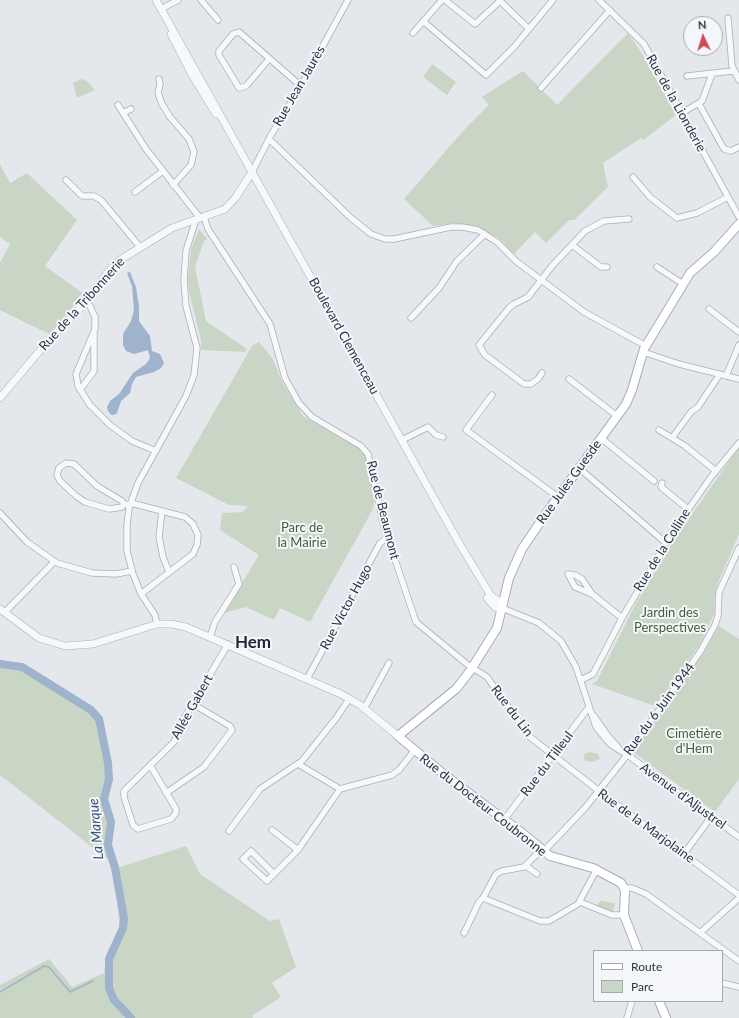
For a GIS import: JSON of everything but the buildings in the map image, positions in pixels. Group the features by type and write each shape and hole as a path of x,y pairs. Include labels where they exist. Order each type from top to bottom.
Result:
{"main road":[{"name":"Rue Jules Guesde","path":"398,736 456,689 496,631 510,575 520,554 558,497 631,395 644,349 683,284 693,270 714,252 739,224"},
{"name":"Rue du Docteur Coubronne","path":"398,736 544,851 558,860 597,870 616,880 624,888"},
{"path":"624,888 624,915 638,950"},
{"path":"659,1002 666,1018"}],"street":[{"name":"Boulevard Clemenceau","path":"156,0 402,440 488,599 502,607"},
{"path":"162,12 178,0"},
{"path":"201,0 218,20"},
{"name":"Rue Jean Jaurès","path":"252,172 269,139 301,86 348,0"},
{"path":"413,33 444,0 475,24 500,1 529,29"},
{"name":"Rue de la Lionderie","path":"599,0 644,44 739,217"},
{"path":"423,21 486,75 529,29 552,1"},
{"path":"541,88 610,10"},
{"path":"728,18 733,71 739,80"},
{"path":"269,59 246,86 239,88 222,61 218,50 233,34 239,32 301,86"},
{"path":"687,76 733,71"},
{"path":"682,113 700,104 704,98 712,74"},
{"path":"159,79 160,85 158,92 162,104 170,117 189,139 194,152 191,165 173,185"},
{"path":"700,104 724,149 730,152 739,147"},
{"name":"Rue de Beaumont","path":"118,105 144,146 192,208 198,218 208,229 270,324 285,378 299,403 312,417 367,451 387,538 415,620 472,667"},
{"path":"123,113 131,109"},
{"path":"269,139 356,223 376,236 394,239 456,226 473,229 485,234 497,242 517,262 584,312 644,349 674,363 739,379"},
{"path":"135,192 163,171"},
{"name":"Rue de la Tribonnerie","path":"0,398 48,341 86,302 113,267 140,246 172,228 198,218 220,212 230,205 252,172"},
{"path":"634,177 650,197 678,218 697,213 728,197"},
{"path":"66,180 82,196 94,196 101,200 140,246"},
{"path":"157,624 155,615 141,594 132,571 127,539 128,504 139,479 156,451 188,391 196,368 196,344 186,306 184,280 186,251 198,218"},
{"path":"542,373 534,382 524,384 485,355 479,346 509,308 528,297 552,266 585,231 594,225 609,220 629,219"},
{"path":"411,318 439,288 457,261 485,234"},
{"path":"572,245 601,267 607,268"},
{"path":"657,267 683,284"},
{"path":"80,390 94,371 95,317 90,306 86,302"},
{"path":"709,309 739,332"},
{"path":"94,332 76,374 76,381 80,390 93,409 110,425 132,441 156,451"},
{"path":"672,438 691,412 698,407 723,375 739,345"},
{"path":"569,379 617,416"},
{"path":"492,395 466,430 558,497"},
{"path":"402,440 428,427 436,435 443,437"},
{"path":"659,430 716,471"},
{"path":"601,438 654,481"},
{"name":"Rue de la Colline","path":"581,680 593,674 622,618 666,543 688,509 739,443"},
{"path":"128,504 109,509 85,502 60,481 57,475 58,468 66,463 74,464 93,483 122,501 128,504 162,511 187,519 193,524 198,535 197,545 193,554 141,594"},
{"path":"579,468 666,543"},
{"path":"662,483 661,487 688,509"},
{"path":"162,511 159,537 162,554 169,572"},
{"path":"0,513 27,542 54,562 92,573 116,574 132,571"},
{"name":"Rue Victor Hugo","path":"307,679 380,543 387,538"},
{"name":"Rue du 6 Juin 1944","path":"526,866 540,851 544,851 586,808 627,755 700,652 715,625 718,616 720,589 739,548"},
{"path":"54,562 3,611 39,638 65,646 93,644 157,624 182,626 228,644 348,699 364,709 398,736"},
{"path":"210,637 216,622 239,584 234,567"},
{"path":"592,594 622,618"},
{"name":"Avenue d'Aljustrel","path":"502,607 533,619 554,635 570,655 581,680 593,722 602,736 613,747 627,755 739,837"},
{"name":"Allée Gabert","path":"150,765 176,809 174,817 141,829 135,828 124,793 150,765 174,742 193,704 228,644"},
{"path":"364,709 389,663"},
{"name":"Rue du Lin","path":"472,667 487,677 530,737 553,756"},
{"path":"229,831 260,790 298,764 329,728 348,699"},
{"path":"166,793 206,766 232,730 230,726 193,704"},
{"name":"Rue du Tilleul","path":"504,820 589,707"},
{"path":"274,874 251,851 242,858 267,882 298,850 340,789 392,774 399,770 414,750"},
{"name":"Rue de la Marjolaine","path":"553,756 598,791 739,894"},
{"path":"298,764 340,789"},
{"path":"684,854 711,817"},
{"path":"272,830 298,850"},
{"path":"464,933 478,902 483,898 498,872 526,866 537,874"},
{"path":"483,898 545,922 552,920 580,902 597,870"},
{"path":"624,888 632,888 643,892 739,960"},
{"path":"701,932 739,898"},
{"path":"580,902 612,916 624,915"},
{"path":"723,983 739,987"},
{"path":"626,1018 632,1002"}],"green space":[{"path":"628,33 642,54 676,115 643,140 641,138 603,163 608,187 574,220 569,220 546,243 535,232 514,254 499,238 475,226 452,223 433,226 404,199 463,131 489,105 482,97 523,71 557,105"},
{"path":"432,64 456,82 447,95 423,77"},
{"path":"81,79 87,81 95,90 77,98 73,83"},
{"path":"0,164 10,183 27,173 77,220 45,266 84,294 49,334 0,310 0,263 10,244 0,237"},
{"path":"199,229 207,239 204,241 195,267 206,321 247,349 245,352 201,350 201,340 189,291 188,278 191,249"},
{"name":"Parc de la Mairie","path":"259,342 273,359 282,382 303,416 366,452 375,494 373,509 310,622 280,608 274,620 246,607 224,613 259,555 220,530 222,513 242,512 249,506 229,505 176,478 252,346"},
{"name":"Jardin des Perspectives","path":"739,447 739,534 717,585 714,600 715,612 699,646 655,706 592,684 597,681 636,603 676,537"},
{"name":"Cimetière d'Hem","path":"719,626 739,639 739,779 715,812 632,750 703,654"},
{"path":"0,668 21,671 36,680 45,676 98,713 104,730 112,775 107,799 113,825 111,850 120,867 186,846 200,874 270,921 279,919 296,967 272,983 281,997 252,1016 253,1018 0,1018 0,985 49,959 72,987 104,973 106,957 120,930 115,881 110,861 0,775"},
{"path":"590,752 598,754 600,759 592,762 585,761 584,754"},
{"path":"600,901 615,903 613,912 597,907"}],"water":[{"path":"130,272 136,287 139,307 139,321 150,336 152,351 160,354 164,363 161,368 154,372 136,377 132,384 130,393 121,401 117,413 111,415 107,407 110,401 119,394 133,373 146,364 150,358 148,350 134,354 126,351 123,345 123,334 131,321 134,310 132,286 127,273"}],"waterway":[{"name":"La Marque","path":"0,664 22,667 91,710 99,719 108,763 109,779 104,799 111,822 108,845 115,868 124,918 123,928 109,959 109,988 114,1000 131,1018"},
{"path":"0,992 44,966 49,967 70,992 93,981"}],"district":[{"name":"Hem","path":"253,643"}]}
